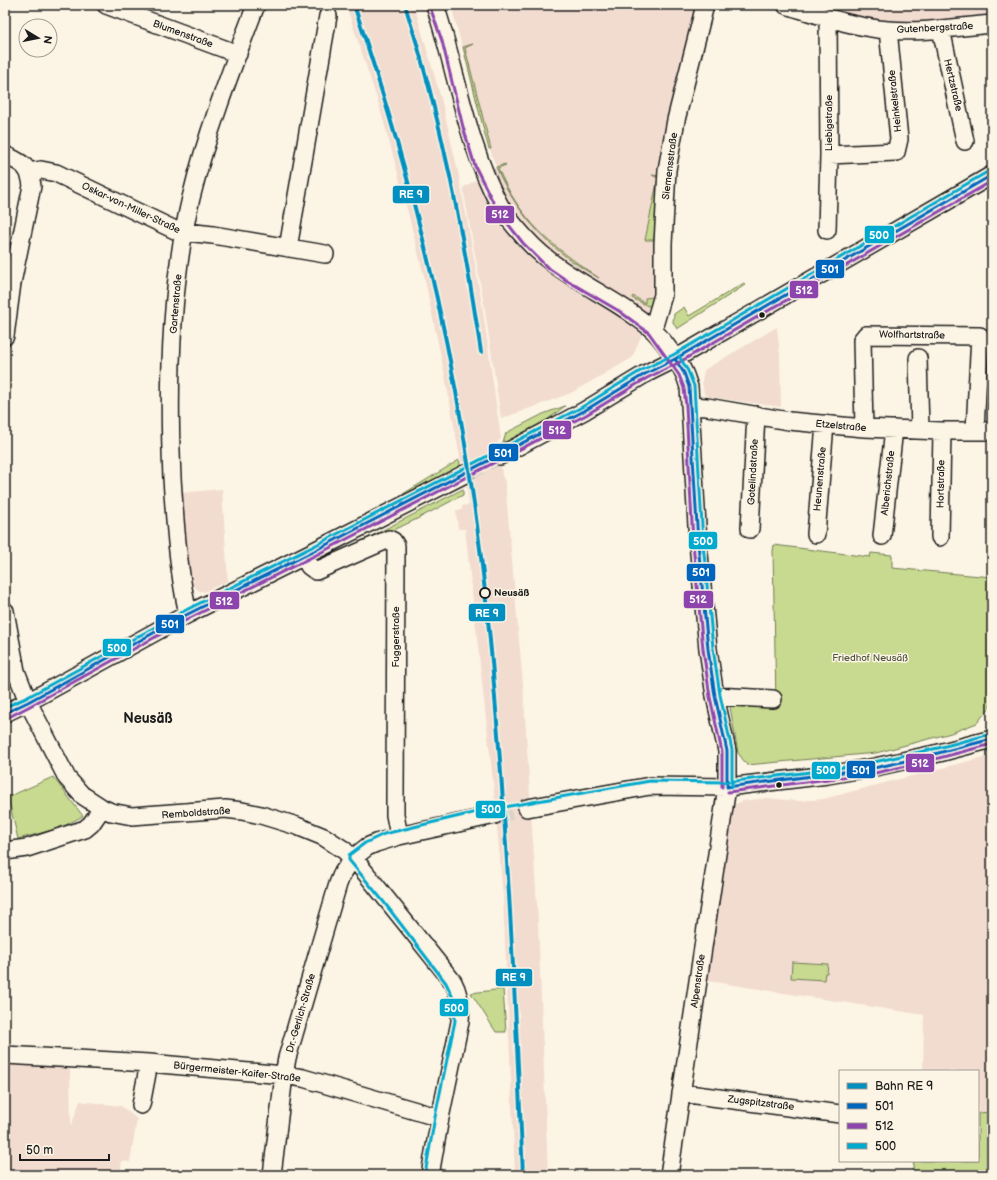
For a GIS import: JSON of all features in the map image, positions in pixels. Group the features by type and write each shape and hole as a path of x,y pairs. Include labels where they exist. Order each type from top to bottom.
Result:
{"street":[{"name":"Gartenstraße","path":"188,614 181,581 175,522 172,465 171,410 174,317 184,232 192,196 209,136 256,5"},
{"name":"Alpenstraße","path":"435,5 480,164 501,208 527,240 550,262 569,276 622,307 653,329 675,358 684,373 689,387 698,543 708,649 715,696 727,751 726,787 670,1175"},
{"name":"Siemensstraße","path":"653,329 663,295 663,244 667,170 676,120 705,5"},
{"name":"Gutenbergstraße","path":"786,5 865,27 888,30 941,29 992,24"},
{"name":"Blumenstraße","path":"110,6 238,54"},
{"path":"288,248 328,16"},
{"name":"Liebigstraße","path":"827,230 829,155 828,17"},
{"name":"Hertzstraße","path":"941,29 965,141"},
{"name":"Heinkelstraße","path":"829,155 896,152 899,139 888,30"},
{"path":"5,155 20,162 29,172 32,186 12,283 5,336"},
{"name":"Oskar-von-Miller-Straße","path":"29,172 40,170 56,173 170,228 184,232 213,235 325,254"},
{"path":"500,456 584,411 644,374 675,358 992,175"},
{"name":"Wolfhartstraße","path":"864,428 862,340 866,335 980,336 975,430"},
{"path":"918,358 920,430"},
{"name":"Etzelstraße","path":"691,406 784,420 864,428 992,431"},
{"name":"Gotelindstraße","path":"750,529 756,415"},
{"name":"Heunenstraße","path":"816,534 825,424"},
{"name":"Alberichstraße","path":"882,536 894,429"},
{"name":"Hortstraße","path":"940,537 942,431"},
{"path":"5,713 28,702 188,614 465,474"},
{"name":"Fuggerstraße","path":"305,556 309,566 316,571 389,539 393,541 396,546 395,815 399,836"},
{"name":"Remboldstraße","path":"5,611 16,671 28,702 67,778 82,794 102,808 121,815 132,816 225,809 248,812 277,819 324,837 344,850 353,858 387,898 453,982 456,989 460,1002 459,1026 440,1118"},
{"path":"715,696 773,699"},
{"path":"527,808 650,786 726,787 828,775 875,767 939,753 992,739"},
{"path":"5,851 27,848 85,828 91,824 102,808"},
{"name":"Dr.-Gerlich-Straße","path":"272,1175 284,1075 342,874 353,858 367,847 386,839 495,815"},
{"name":"Bürgermeister-Kaifer-Straße","path":"5,1055 149,1063 284,1075 303,1078 440,1118"},
{"path":"141,1105 149,1063"},
{"name":"Zugspitzstraße","path":"682,1093 839,1114"},
{"path":"430,1175 440,1118"}],"shaded area":[{"path":"346,5 414,5 441,98 458,171 471,241 483,311 501,439 498,441 502,475 505,482 523,684 538,921 548,1175 515,1175 503,897 494,791 465,529 458,529 456,510 462,510 462,506 469,505 464,462 461,463 424,276 397,170 379,105"},
{"path":"451,5 696,5 673,93 662,146 654,240 654,305 632,358 571,393 501,419 485,310 463,188 496,167 485,135"},
{"path":"809,5 992,5 992,13 915,26 883,26"},
{"path":"777,327 780,355 781,407 710,397 704,394 702,381 704,370"},
{"path":"222,489 228,581 204,592 198,590 193,585 180,493"},
{"path":"992,755 992,1112 979,1113 979,1070 923,1070 924,1015 708,981 733,805 743,801 767,798 798,801 823,799"},
{"path":"5,1063 70,1067 71,1126 80,1101 121,1106 137,1119 130,1162 122,1161 120,1175 5,1175"}],"green space":[{"path":"473,44 465,48 491,149 489,149 485,135 463,47"},
{"path":"506,165 498,168 507,187 527,218 553,244 582,267 599,278 566,257 538,232 526,217 515,202 496,167"},
{"path":"652,175 659,176 654,240 645,240 658,178"},
{"path":"744,283 745,285 677,329 673,322 674,314 684,307 689,316"},
{"path":"633,296 645,303 645,298 655,297 652,305 648,306 632,298"},
{"path":"565,406 547,420 503,443 506,433 543,414"},
{"path":"459,460 461,468 402,498 403,494"},
{"path":"463,489 463,495 415,520 325,562 352,546"},
{"name":"Friedhof Neusäß","path":"774,545 870,557 871,553 892,555 892,568 992,577 992,699 990,707 977,723 951,733 876,753 747,765 738,753 729,701 776,705"},
{"path":"53,777 83,816 60,828 18,839 8,797"},
{"path":"792,962 828,964 827,973 825,973 824,980 791,978"},
{"path":"503,989 506,1032 496,1032 471,993"},
{"path":"992,1112 992,1175 912,1175 914,1162 979,1162 979,1113"}],"tunnel":[{"path":"465,474 500,456"},
{"path":"495,815 527,808"}],"transit line":[{"path":"354,5 372,58 404,165 431,273 464,438 479,540 487,608 501,768 512,942 523,1175"},
{"path":"405,5 441,134 459,220 481,352"},
{"name":"512","path":"430,7 442,41 463,127 475,166 497,210 523,243 547,267 619,311 649,333 679,375 684,388 693,543 703,649 710,697 722,752 722,787"},
{"name":"500","path":"5,707 26,698 186,610 312,547 582,407 642,370 673,355 989,171"},
{"name":"501","path":"5,713 28,702 188,614 314,551 584,411 645,374 675,359 992,175"},
{"name":"512","path":"7,718 190,618 316,555 586,415 647,378 678,363 992,181"},
{"name":"500","path":"679,356 688,371 694,386 703,543 713,648 720,695 732,750 732,787"},
{"name":"501","path":"675,359 684,373 689,387 698,543 708,649 715,696 727,751 727,787"},
{"name":"500","path":"425,1174 455,1021 453,998 446,983 383,901 349,860 349,855 365,843 384,834 477,812 650,781 727,782 827,770 874,762 938,748 991,734"},
{"name":"501","path":"727,787 874,768 992,739"},
{"name":"512","path":"728,792 875,773 992,744"}],"place":[{"name":"Neusäß","path":"485,593"}],"district":[{"name":"Neusäß","path":"148,718"}]}
